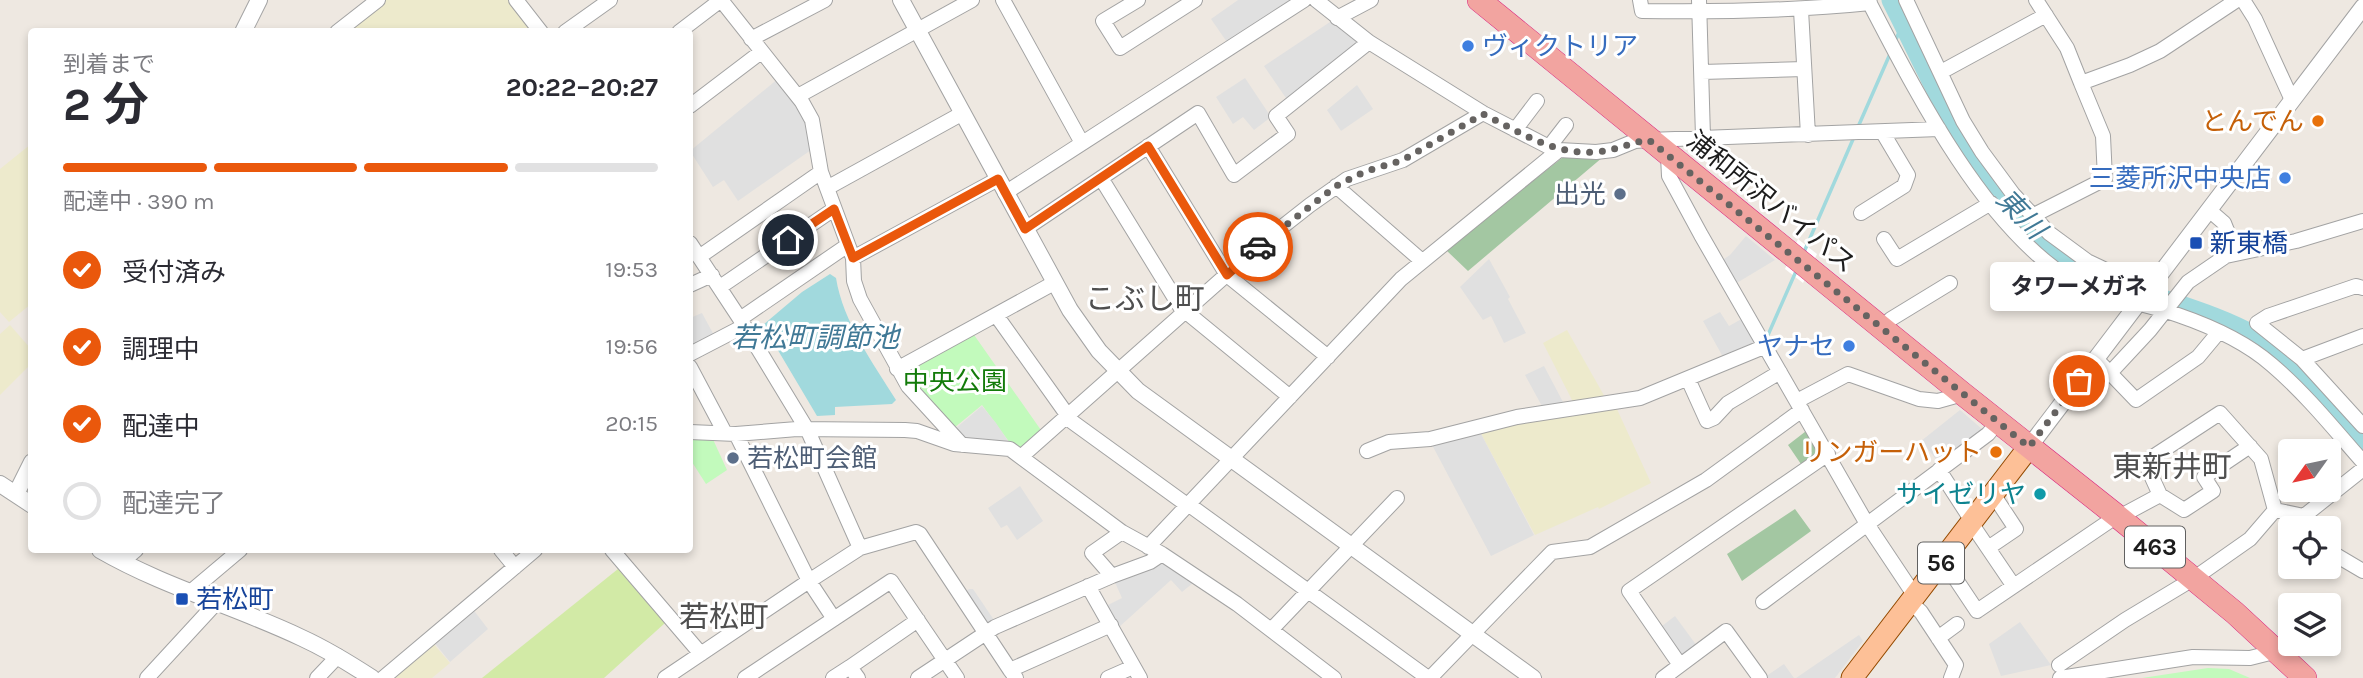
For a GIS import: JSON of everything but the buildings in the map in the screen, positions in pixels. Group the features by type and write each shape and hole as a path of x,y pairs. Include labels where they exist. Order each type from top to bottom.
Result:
{"highway":[{"name":"浦和所沢バイパス","path":"1479,0 2029,447"},
{"name":"463","path":"2029,447 2118,517 2278,651"},
{"name":"463","path":"2283,656 2305,678"}],"main road":[{"name":"56","path":"1852,678 2029,447"}],"street":[{"path":"245,28 259,0"},
{"path":"342,28 379,0"},
{"path":"516,0 538,28"},
{"path":"571,28 610,0"},
{"path":"684,28 721,0 798,96 812,120 821,172 851,251 854,281 860,299 897,369 921,402 962,445"},
{"path":"751,39 825,0"},
{"path":"901,0 1055,284 1085,334 1117,371 1138,391 1533,678"},
{"path":"798,96 972,0"},
{"path":"1003,0 1082,143"},
{"path":"1138,0 1103,21 1120,48 1195,0"},
{"path":"693,352 851,251 1002,186 1082,143 1304,0"},
{"path":"1316,0 1369,42 1483,114 1554,149 1596,152 1613,150 1635,141 1703,137 1942,132 1961,122"},
{"path":"1337,18 1371,0"},
{"path":"1640,0 1642,11 1699,6 1801,10 1869,2 1942,132 1991,203 2034,249 2068,277 2098,292 2144,295"},
{"path":"1906,0 1941,72 1961,122 2032,216 2049,233 2087,261 2164,309 2218,333 2270,363 2302,393 2363,462"},
{"path":"2032,216 2105,179 2103,136 2067,48 2036,0"},
{"path":"2081,83 2161,51 2236,0"},
{"path":"2243,0 2255,19 2292,100"},
{"path":"1699,6 1703,137"},
{"path":"2029,447 2363,7"},
{"path":"1801,10 1808,135"},
{"path":"1941,72 2046,15"},
{"path":"1025,229 1198,113 1234,175 1288,134 1276,116 1369,42"},
{"path":"693,104 761,52"},
{"path":"1702,72 1804,69"},
{"path":"1515,130 1537,102"},
{"path":"827,188 963,113"},
{"path":"1022,456 1268,238 1336,186 1364,172 1403,160 1483,114"},
{"path":"1148,547 1401,279 1554,149 1566,125"},
{"path":"1861,213 1904,186 1908,175 1883,133"},
{"path":"1148,146 1227,275 1328,357"},
{"path":"1668,156 1669,176 1867,524 1956,665 1951,678"},
{"path":"699,257 821,172"},
{"path":"1101,178 1184,312 1290,397"},
{"path":"1336,186 1422,261"},
{"path":"1884,239 1897,259 1991,203"},
{"path":"693,285 716,281 834,209"},
{"path":"2209,210 2224,223 2236,253"},
{"path":"2109,373 2150,330 2176,295 2200,273 2226,256 2296,241 2363,221"},
{"path":"693,248 808,431 860,548"},
{"path":"1882,328 1891,319 1950,283"},
{"path":"897,369 1055,284"},
{"path":"2363,288 2356,286 2269,316 2257,323 2302,359 2363,426"},
{"path":"996,315 1067,417 1429,678 1552,552 1590,547 1706,480 1800,406 1848,374 1919,399 1938,401 1963,394"},
{"path":"2096,359 2136,400 2198,357 2218,333"},
{"path":"2302,359 2363,336"},
{"path":"1367,451 1389,442 1430,439 1517,417 1640,398 1766,346"},
{"path":"693,372 731,433 809,581 834,619"},
{"path":"1688,379 1707,421 1714,418 1728,403 1780,372"},
{"path":"2250,446 2204,477 2213,491 2184,510 2160,495 2145,462 2220,412 2250,446 2265,467 2275,510"},
{"path":"1763,602 1988,434 1998,422"},
{"path":"693,432 905,430 962,445 1010,449 1122,532 1162,554 1237,604 1334,678"},
{"path":"1680,665 1629,591 1828,454"},
{"path":"2275,510 2304,516 2363,469"},
{"path":"16,494 28,470"},
{"path":"1939,470 2013,585"},
{"path":"0,484 28,502"},
{"path":"1988,548 2016,529 1993,494"},
{"path":"1943,560 1977,611 2118,517 2160,495"},
{"path":"1271,630 1397,498"},
{"path":"2059,671 2126,620 2193,579 2250,539 2275,510"},
{"path":"665,678 860,548 916,532 1013,674 1111,625"},
{"path":"1112,576 1092,553 1122,532"},
{"path":"106,553 153,579 301,637 372,678"},
{"path":"122,562 132,553"},
{"path":"189,593 236,553"},
{"path":"503,553 515,567"},
{"path":"383,678 531,553"},
{"path":"615,553 701,654"},
{"path":"918,678 987,633 1034,608 1150,562 1162,554"},
{"path":"2341,558 2363,571"},
{"path":"745,678 891,581 957,678"},
{"path":"1088,586 1137,672 1108,678"},
{"path":"147,678 217,602"},
{"path":"833,678 854,672 918,620"},
{"path":"1938,638 1957,624"},
{"path":"1663,678 1727,631 1760,678"},
{"path":"2059,671 2193,657 2250,658 2278,651"},
{"path":"317,678 338,656"}],"shaded area":[{"path":"386,0 510,0 532,28 350,28"},
{"path":"1238,0 1299,0 1229,45 1211,19"},
{"path":"1333,20 1359,38 1359,45 1288,101 1264,66"},
{"path":"779,78 808,123 811,150 738,201 724,180 713,187 693,156 693,149"},
{"path":"1245,78 1271,117 1254,130 1243,117 1233,124 1216,97"},
{"path":"1357,85 1373,109 1341,131 1327,110"},
{"path":"28,146 28,306 9,322 0,312 0,169"},
{"path":"1746,236 1775,260 1735,284 1721,261 1730,255"},
{"path":"1489,259 1526,333 1504,343 1491,316 1483,320 1460,287"},
{"path":"1720,312 1729,326 1745,317 1757,345 1723,357 1703,321"},
{"path":"702,313 715,337 693,348 693,317"},
{"path":"10,325 28,346 28,367 0,395 0,334"},
{"path":"1567,330 1606,399 1573,402 1543,343"},
{"path":"1544,366 1563,402 1562,405 1543,408 1525,375"},
{"path":"982,406 1010,444 967,442 955,429"},
{"path":"1616,407 1651,483 1599,509 1598,507 1535,535 1479,430"},
{"path":"1960,410 1982,429 1983,433 1940,464 1921,441"},
{"path":"1479,430 1534,535 1491,556 1431,443"},
{"path":"1020,486 1043,521 1017,540 1007,525 1001,528 988,508"},
{"path":"1164,560 1193,583 1182,592 1171,580 1118,628 1106,606 1122,598 1114,580"},
{"path":"973,589 996,623 987,625 965,592"},
{"path":"472,608 488,629 450,662 433,641"},
{"path":"1675,616 1697,646 1685,655 1678,655 1662,626"},
{"path":"2020,622 2051,665 2001,676 1989,644"},
{"path":"1859,635 1863,641 1835,678 1796,678"},
{"path":"432,642 450,663 432,678 394,678 390,675"},
{"path":"1784,664 1794,678 1765,677"}],"green space":[{"path":"1567,154 1603,157 1468,271 1446,250"},
{"name":"中央公園","path":"972,332 1043,433 1022,449 1010,443 982,405 954,428 914,385 906,369"},
{"path":"1810,428 1824,452 1803,467 1788,445"},
{"path":"711,435 727,470 706,484 693,464 693,436"},
{"path":"1795,509 1811,531 1742,581 1727,554"},
{"path":"618,569 665,623 604,678 482,678"},
{"path":"2208,668 2229,669 2250,678 2142,678"}],"water":[{"name":"若松町調節池","path":"830,274 836,278 845,310 860,342 896,400 892,404 835,407 835,415 817,416 763,325 802,292"}],"pier":[{"path":"1798,239 1817,254 1803,283 1785,269"}],"waterway":[{"name":"東川","path":"1892,0 1958,130 1999,191 2022,219 2049,244 2097,275 2205,314 2257,338 2302,379 2363,442"},
{"path":"1894,44 1903,23"},
{"path":"1858,127 1890,54"},
{"path":"1804,252 1854,137"},
{"path":"1768,335 1797,269"}],"way so far":[{"path":"1258,247 1347,179 1403,160 1483,114 1559,150 1596,152 1613,150 1635,141 1649,140 2029,447 2079,381"}],"place":[{"name":"ヴィクトリア","path":"1468,46"},
{"name":"とんでん","path":"2318,121"},
{"name":"三菱所沢中央店","path":"2285,178"},
{"name":"出光","path":"1620,194"},
{"name":"新東橋","path":"2196,243"},
{"name":"ヤナセ","path":"1849,346"},
{"name":"タワーメガネ","path":"2079,381"},
{"name":"リンガーハット","path":"1996,452"},
{"name":"若松町会館","path":"733,458"},
{"name":"サイゼリヤ","path":"2040,494"},
{"name":"若松町","path":"182,599"}],"district":[{"name":"こぶし町","path":"1145,299"},
{"name":"東新井町","path":"2172,467"},
{"name":"若松町","path":"724,617"}],"route":[{"path":"788,240 834,209 853,258 998,179 1025,229 1148,146 1227,275 1258,247"}]}
